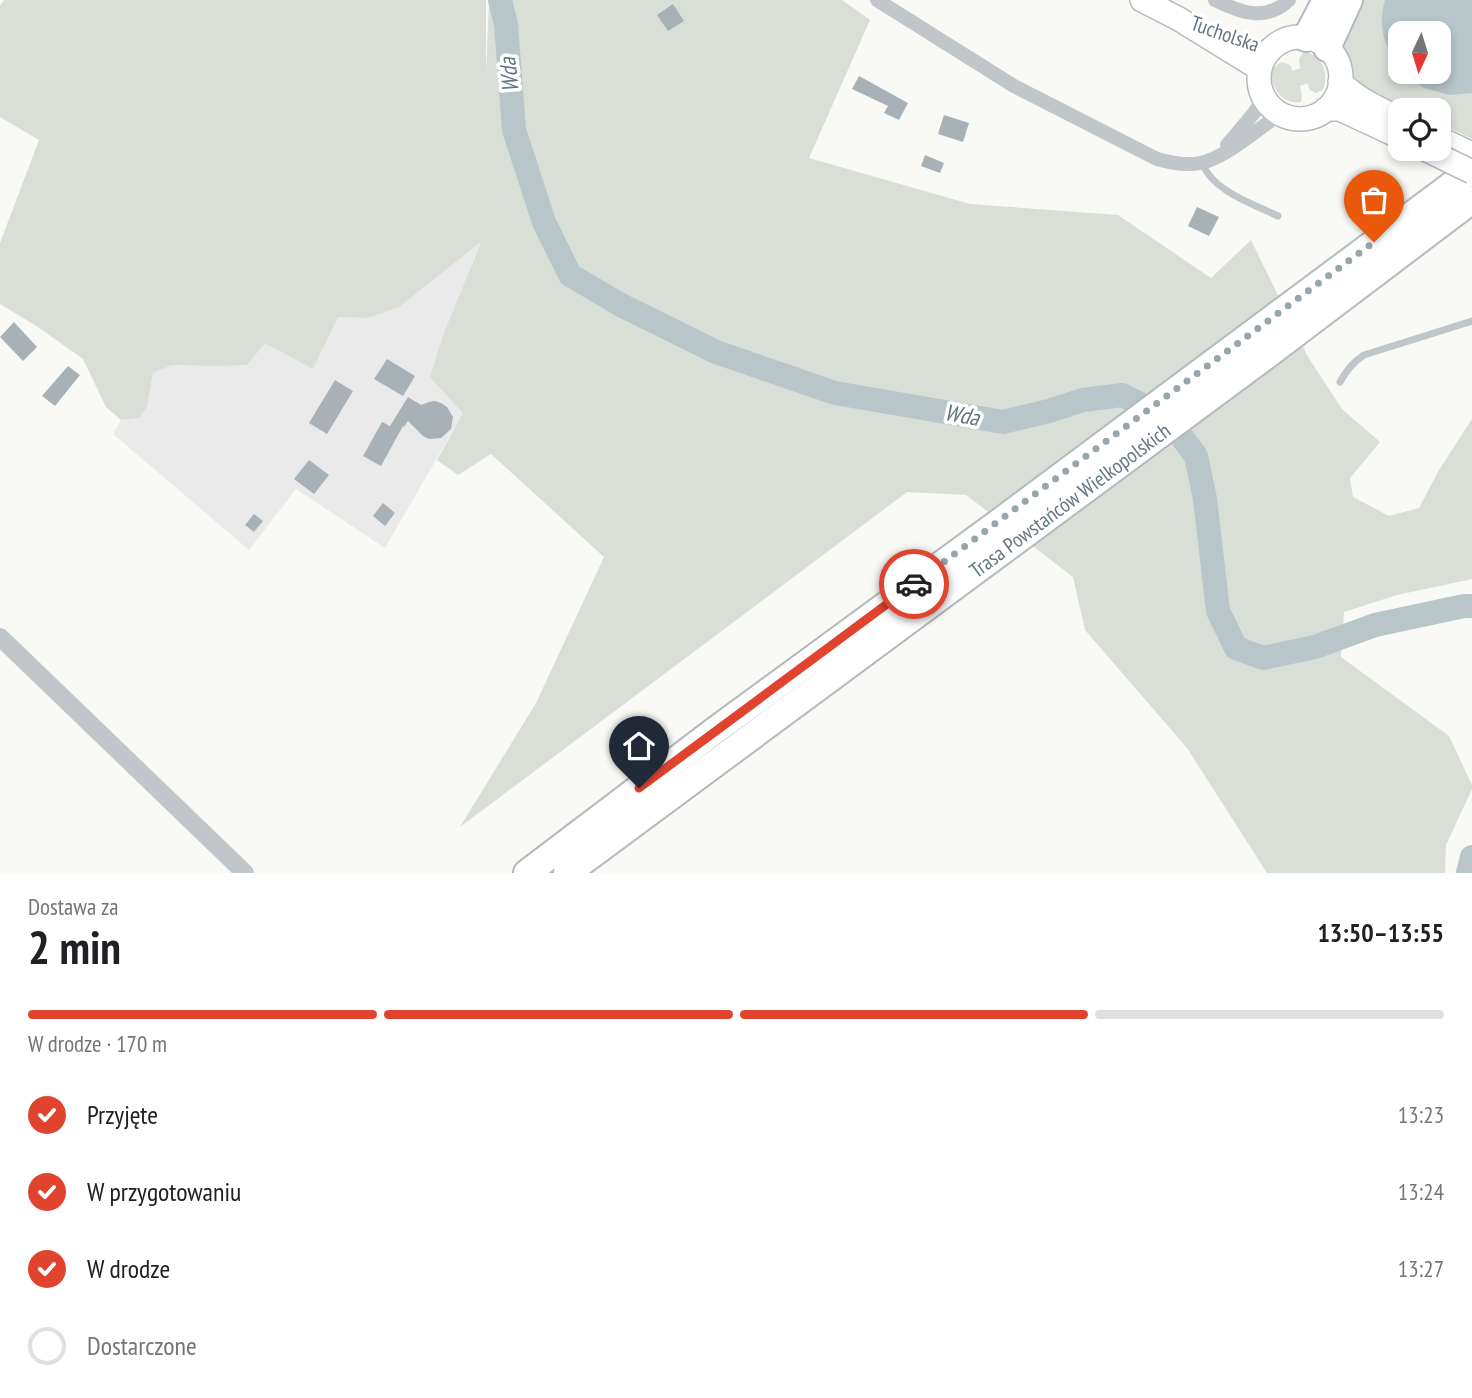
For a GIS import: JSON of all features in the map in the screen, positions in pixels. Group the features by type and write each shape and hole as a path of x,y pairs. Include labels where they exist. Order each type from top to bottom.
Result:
{"highway":[{"path":"1316,43 1326,0"},
{"path":"1316,43 1349,0"},
{"name":"Trasa Powstańców Wielkopolskich","path":"567,873 971,558 1274,317 1472,171"},
{"name":"Trasa Powstańców Wielkopolskich","path":"527,873 717,729 1290,338 1472,200"}],"main road":[{"name":"Tucholska","path":"1142,0 1180,19 1252,46 1265,60"},
{"path":"1289,39 1316,43 1338,63 1338,92 1326,109 1307,118 1293,118 1272,106 1259,82 1265,60 1279,43 1289,39"},
{"path":"1340,82 1360,99 1388,113"},
{"path":"1326,109 1340,109 1388,131"},
{"path":"1451,144 1472,154"},
{"path":"1451,161 1472,171"}],"street":[{"path":"877,0 1014,86 1157,159 1179,164 1202,163 1217,157 1256,132 1272,106"},
{"path":"1215,0 1233,9 1260,15 1282,7 1289,0"},
{"path":"1217,157 1254,113 1272,106"},
{"path":"0,637 245,873"}],"lane":[{"path":"1202,163 1213,181 1234,195 1278,216"},
{"path":"1340,382 1348,368 1364,355 1472,321"}],"shaded area":[{"path":"4,0 486,0 486,77 489,0 842,0 870,20 809,158 970,204 1118,215 1211,278 1251,240 1308,357 1342,409 1380,442 1350,478 1353,497 1389,516 1419,508 1439,470 1472,419 1472,579 1397,595 1344,612 1341,657 1449,736 1472,789 1446,845 1445,873 1267,873 1187,748 1085,630 1073,577 966,495 907,492 460,827 536,703 604,557 491,454 458,475 437,460 463,413 430,377 445,330 481,242 399,307 368,318 338,317 313,369 265,343 247,365 172,365 153,373 147,407 139,418 121,420 106,407 83,359 0,304 0,243 39,140 0,117 0,6"},
{"path":"1357,0 1472,0 1472,139 1451,129 1451,98 1388,98 1388,104 1351,84 1341,38"},
{"path":"1385,0 1472,0 1472,93 1449,95 1418,84 1451,84 1451,21 1388,21 1388,47 1382,28"},
{"path":"1307,52 1318,58 1324,68 1325,84 1323,90 1316,93 1310,90 1307,83 1300,86 1301,102 1293,102 1279,94 1272,80 1272,73 1282,62 1290,65 1293,71 1300,68 1299,59"},
{"path":"481,241 445,330 463,413 385,548 296,489 249,550 113,434 121,420 139,418 147,407 153,373 172,365 212,366 265,342 338,317 368,318 399,307"}],"building":[{"path":"673,4 684,21 668,31 657,15"},
{"path":"859,76 908,103 899,120 884,113 888,106 852,89"},
{"path":"944,115 969,123 963,142 938,134"},
{"path":"925,155 944,163 940,173 921,166"},
{"path":"1197,207 1219,217 1209,236 1188,226"},
{"path":"14,322 37,347 23,361 0,337"},
{"path":"387,359 415,376 403,396 374,379"},
{"path":"68,366 80,375 55,406 42,396"},
{"path":"335,380 353,391 327,434 309,423"},
{"path":"408,397 421,405 435,401 447,407 453,417 451,429 441,438 429,439 408,421 381,466 363,456 382,422 390,426"},
{"path":"309,460 329,475 314,494 294,479"},
{"path":"383,503 395,513 385,526 373,516"},
{"path":"254,514 263,521 254,532 245,525"}],"waterway":[{"name":"Wda","path":"500,0 506,24 514,130 544,222 570,275 621,305 716,352 835,393 1003,422 1083,400 1122,395 1167,417 1196,456 1205,499 1218,611 1236,648 1263,658 1315,647 1375,625 1472,606"},
{"name":"Wda","path":"1468,873 1472,857"}],"way so far":[{"path":"914,584 1374,242"}],"route":[{"path":"639,788 914,584"}]}
